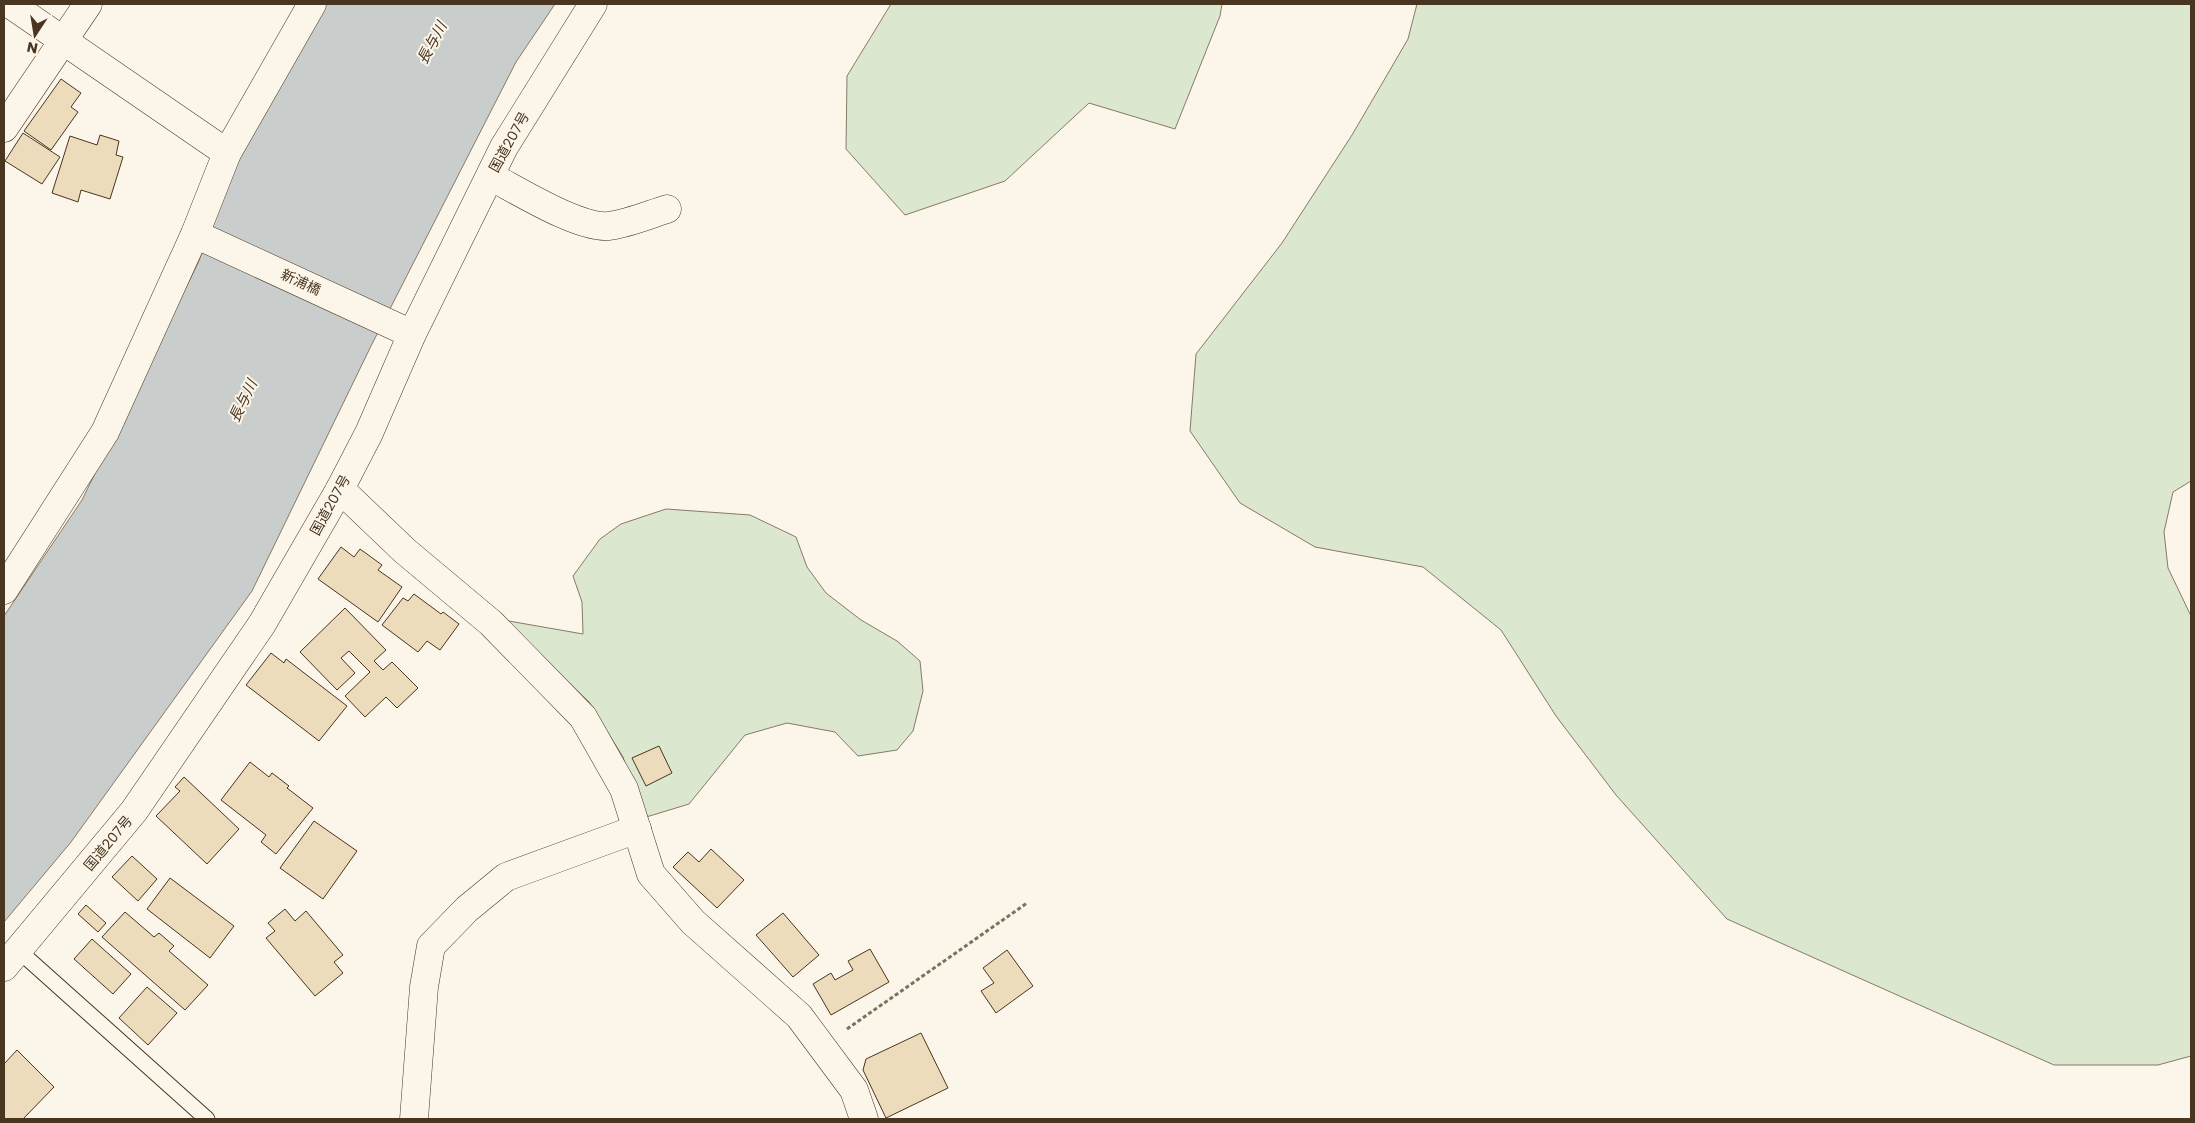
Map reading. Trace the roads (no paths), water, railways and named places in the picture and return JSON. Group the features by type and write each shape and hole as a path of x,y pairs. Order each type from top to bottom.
{"main road":[{"path":"10,4 227,153"},
{"path":"4,128 88,4"},
{"path":"4,590 104,432 200,236 227,153 312,4"},
{"name":"国道207号","path":"11,959 134,811 262,624 340,489 369,434 404,330 490,176 504,147 593,4"},
{"path":"490,176 549,207 582,221 606,226 631,221 667,209"},
{"name":"新浦橋","path":"200,236 404,330"},
{"path":"340,489 405,551 491,623 583,717 624,789 652,874 693,922 800,1016 854,1090 864,1119"},
{"path":"414,1119 424,987 431,946 467,909 506,877 637,829"}],"lane":[{"path":"11,959 207,1119"}],"water":[{"name":"長与川","path":"326,4 555,4 516,62 371,346 252,591 71,842 4,922 4,616 82,500 198,263 243,147"}]}
